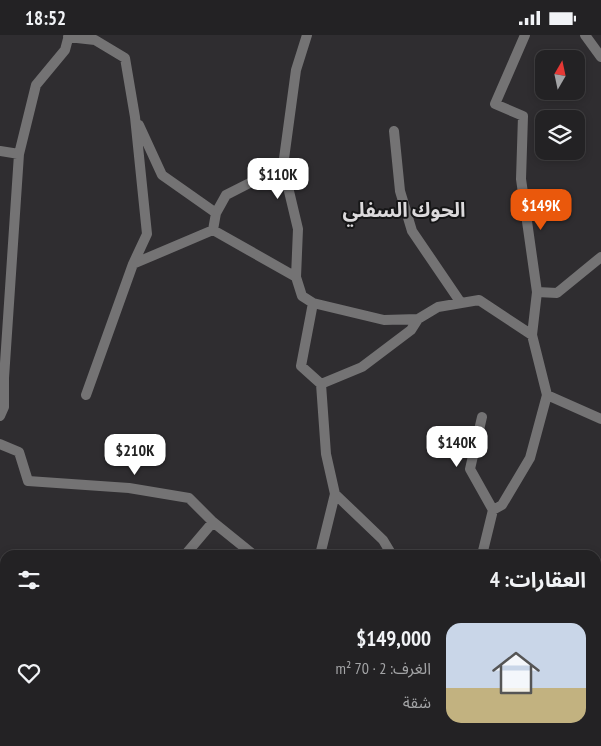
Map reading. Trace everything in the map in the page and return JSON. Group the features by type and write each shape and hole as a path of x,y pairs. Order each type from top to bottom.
{"street":[{"path":"307,35 296,70 283,166 298,229 296,277 302,296 313,303 384,320 418,319"},
{"path":"493,510 502,505 530,458 547,395 532,335 537,292 521,179 523,116 496,104 525,35"},
{"path":"585,35 601,57"},
{"path":"0,416 4,407 2,378 19,154 36,85 65,50 68,36 95,41 125,58 135,117 147,233 133,264 86,395"},
{"path":"135,117 162,175 216,213"},
{"path":"394,131 400,191 412,231 461,303"},
{"path":"0,151 19,154"},
{"path":"212,230 216,213 226,195 283,166"},
{"path":"212,230 296,277"},
{"path":"133,264 212,230"},
{"path":"537,292 557,293 601,257"},
{"path":"321,384 362,367 411,330 418,319 438,307 479,300 532,335"},
{"path":"313,303 301,365 321,384 326,454 335,494 321,550"},
{"path":"547,395 601,419"},
{"path":"482,417 470,469 493,510 483,550"},
{"path":"0,444 18,452 28,481 129,488 189,497 213,521 248,550"},
{"path":"335,494 383,540 389,550"},
{"path":"190,550 213,521"}],"district":[{"name":"الحوك السفلي","path":"404,210"}]}
